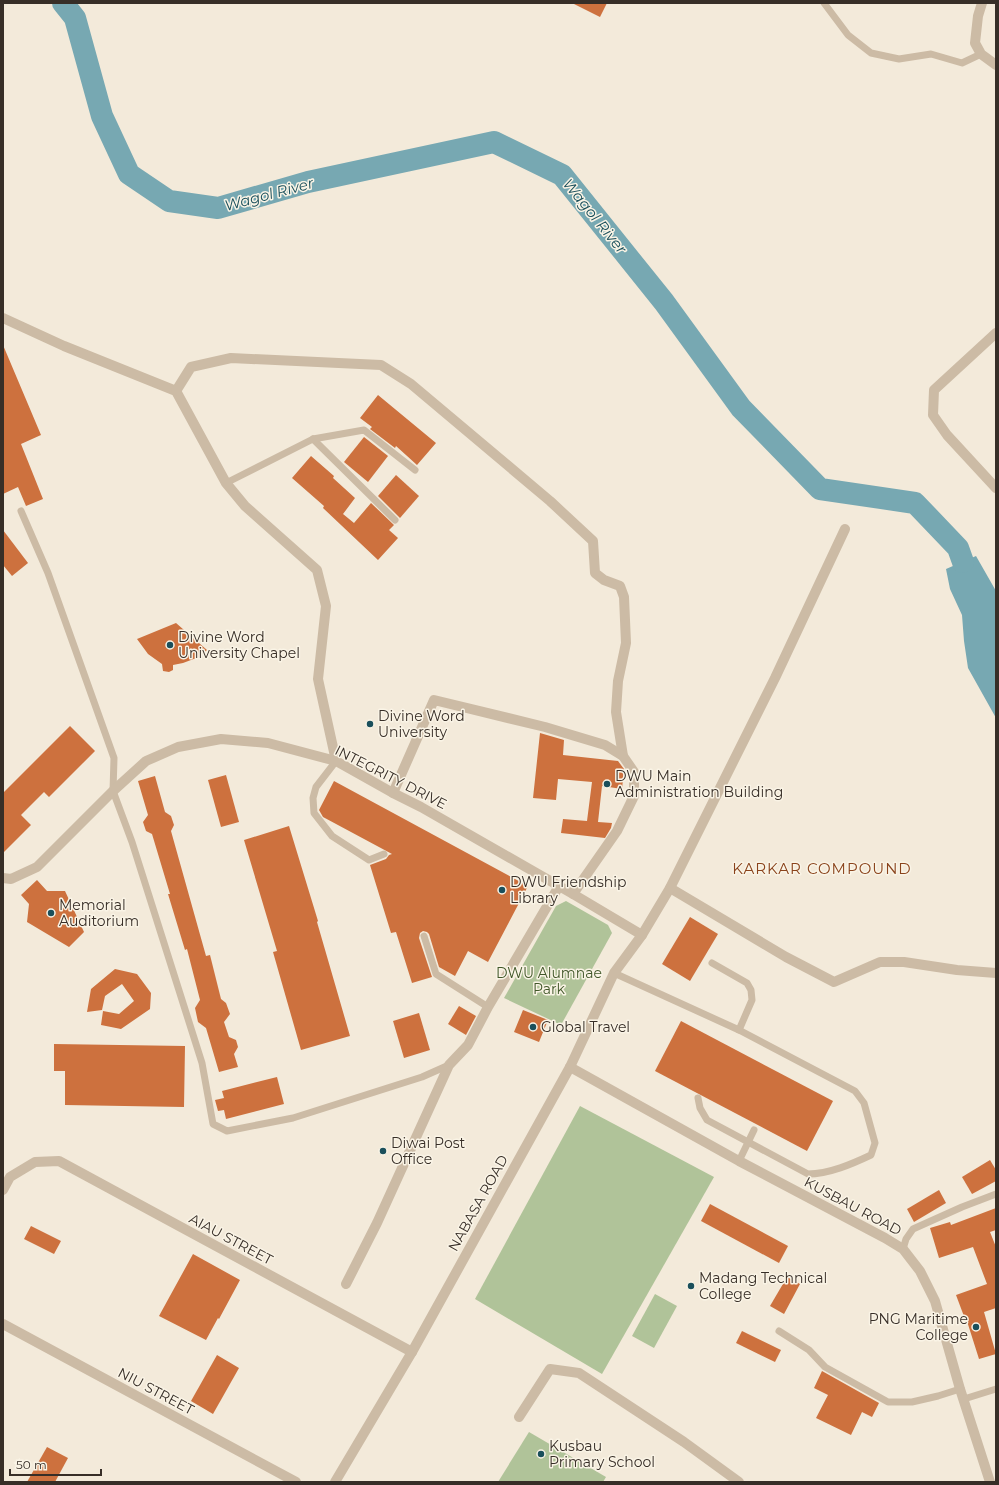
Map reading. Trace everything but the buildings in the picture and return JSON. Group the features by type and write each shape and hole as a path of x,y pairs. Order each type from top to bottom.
{"street":[{"path":"982,3 978,16 975,43 981,54 996,65"},
{"path":"3,318 64,346 176,391 226,483 245,506 317,570 326,606 318,679 336,761"},
{"path":"996,333 934,390 933,414 947,435 996,488"},
{"path":"176,391 191,368 231,358 381,365 411,384 550,501 593,541 595,573 604,580 620,586 624,597 626,643 618,681 616,712 623,756"},
{"name":"NABASA ROAD","path":"335,1482 412,1352 570,1066 614,973 642,936 670,888 775,678 846,529"},
{"path":"393,793 434,700 545,727 605,745 623,756 634,772 634,796 617,831 573,894"},
{"name":"INTEGRITY DRIVE","path":"3,878 11,878 37,867 113,791 146,761 178,747 221,739 268,743 336,761 421,807 573,894 642,936"},
{"path":"346,1284 377,1223 449,1065 468,1045 488,1007 559,886"},
{"path":"670,888 786,957 834,982 880,962 904,962 957,970 996,973"},
{"name":"KUSBAU ROAD","path":"570,1066 738,1161 885,1238 903,1249 920,1271 935,1301 960,1389 990,1482"},
{"name":"AIAU STREET","path":"3,1190 10,1177 35,1162 58,1161 412,1352"},
{"name":"NIU STREET","path":"3,1324 296,1482"},
{"path":"519,1417 550,1369 579,1372 684,1442 739,1482"}],"lane":[{"path":"824,3 848,36 871,53 899,59 931,54 962,63 981,54"},
{"path":"226,483 313,439 364,430 415,470"},
{"path":"313,439 395,520"},
{"path":"21,511 48,573 114,758 113,791 132,842 202,1063 213,1124 227,1131 293,1118 422,1077 449,1065"},
{"path":"336,761 316,787 313,798 314,813 332,836 369,860 384,854"},
{"path":"424,936 436,974 488,1007"},
{"path":"712,963 747,983 751,990 752,1000 739,1030"},
{"path":"614,973 739,1030 855,1091 864,1103 875,1143 871,1155 856,1162 818,1174 808,1174 707,1120 700,1108 698,1098"},
{"path":"738,1161 754,1130"},
{"path":"903,1249 906,1239 912,1229 996,1194"},
{"path":"779,1331 809,1350 825,1367 888,1402 912,1402 960,1389"},
{"path":"964,1399 996,1389"}],"green space":[{"name":"DWU Alumnae Park","path":"566,901 608,925 612,933 561,1025 504,998 556,906"},
{"path":"580,1106 714,1177 602,1374 475,1299"},
{"path":"655,1294 677,1306 654,1348 632,1336"},
{"name":"Kusbau Primary School","path":"529,1432 606,1477 603,1482 498,1482"}],"water":[{"path":"976,556 996,591 996,718 968,668 962,615 950,589 946,569"}],"waterway":[{"name":"Wagol River","path":"63,3 75,18 102,116 129,174 169,201 218,208 308,182 494,142 562,175 664,302 741,408 820,489 915,503 958,548 963,562"}],"place":[{"name":"Divine Word University Chapel","path":"170,645"},
{"name":"Divine Word University","path":"370,724"},
{"name":"DWU Main Administration Building","path":"607,784"},
{"name":"DWU Friendship Library","path":"502,890"},
{"name":"Memorial Auditorium","path":"51,913"},
{"name":"Global Travel","path":"533,1027"},
{"name":"Diwai Post Office","path":"383,1151"},
{"name":"Madang Technical College","path":"691,1286"},
{"name":"PNG Maritime College","path":"976,1327"},
{"name":"Kusbau Primary School","path":"541,1454"}],"district":[{"name":"KARKAR COMPOUND","path":"822,868"}]}
